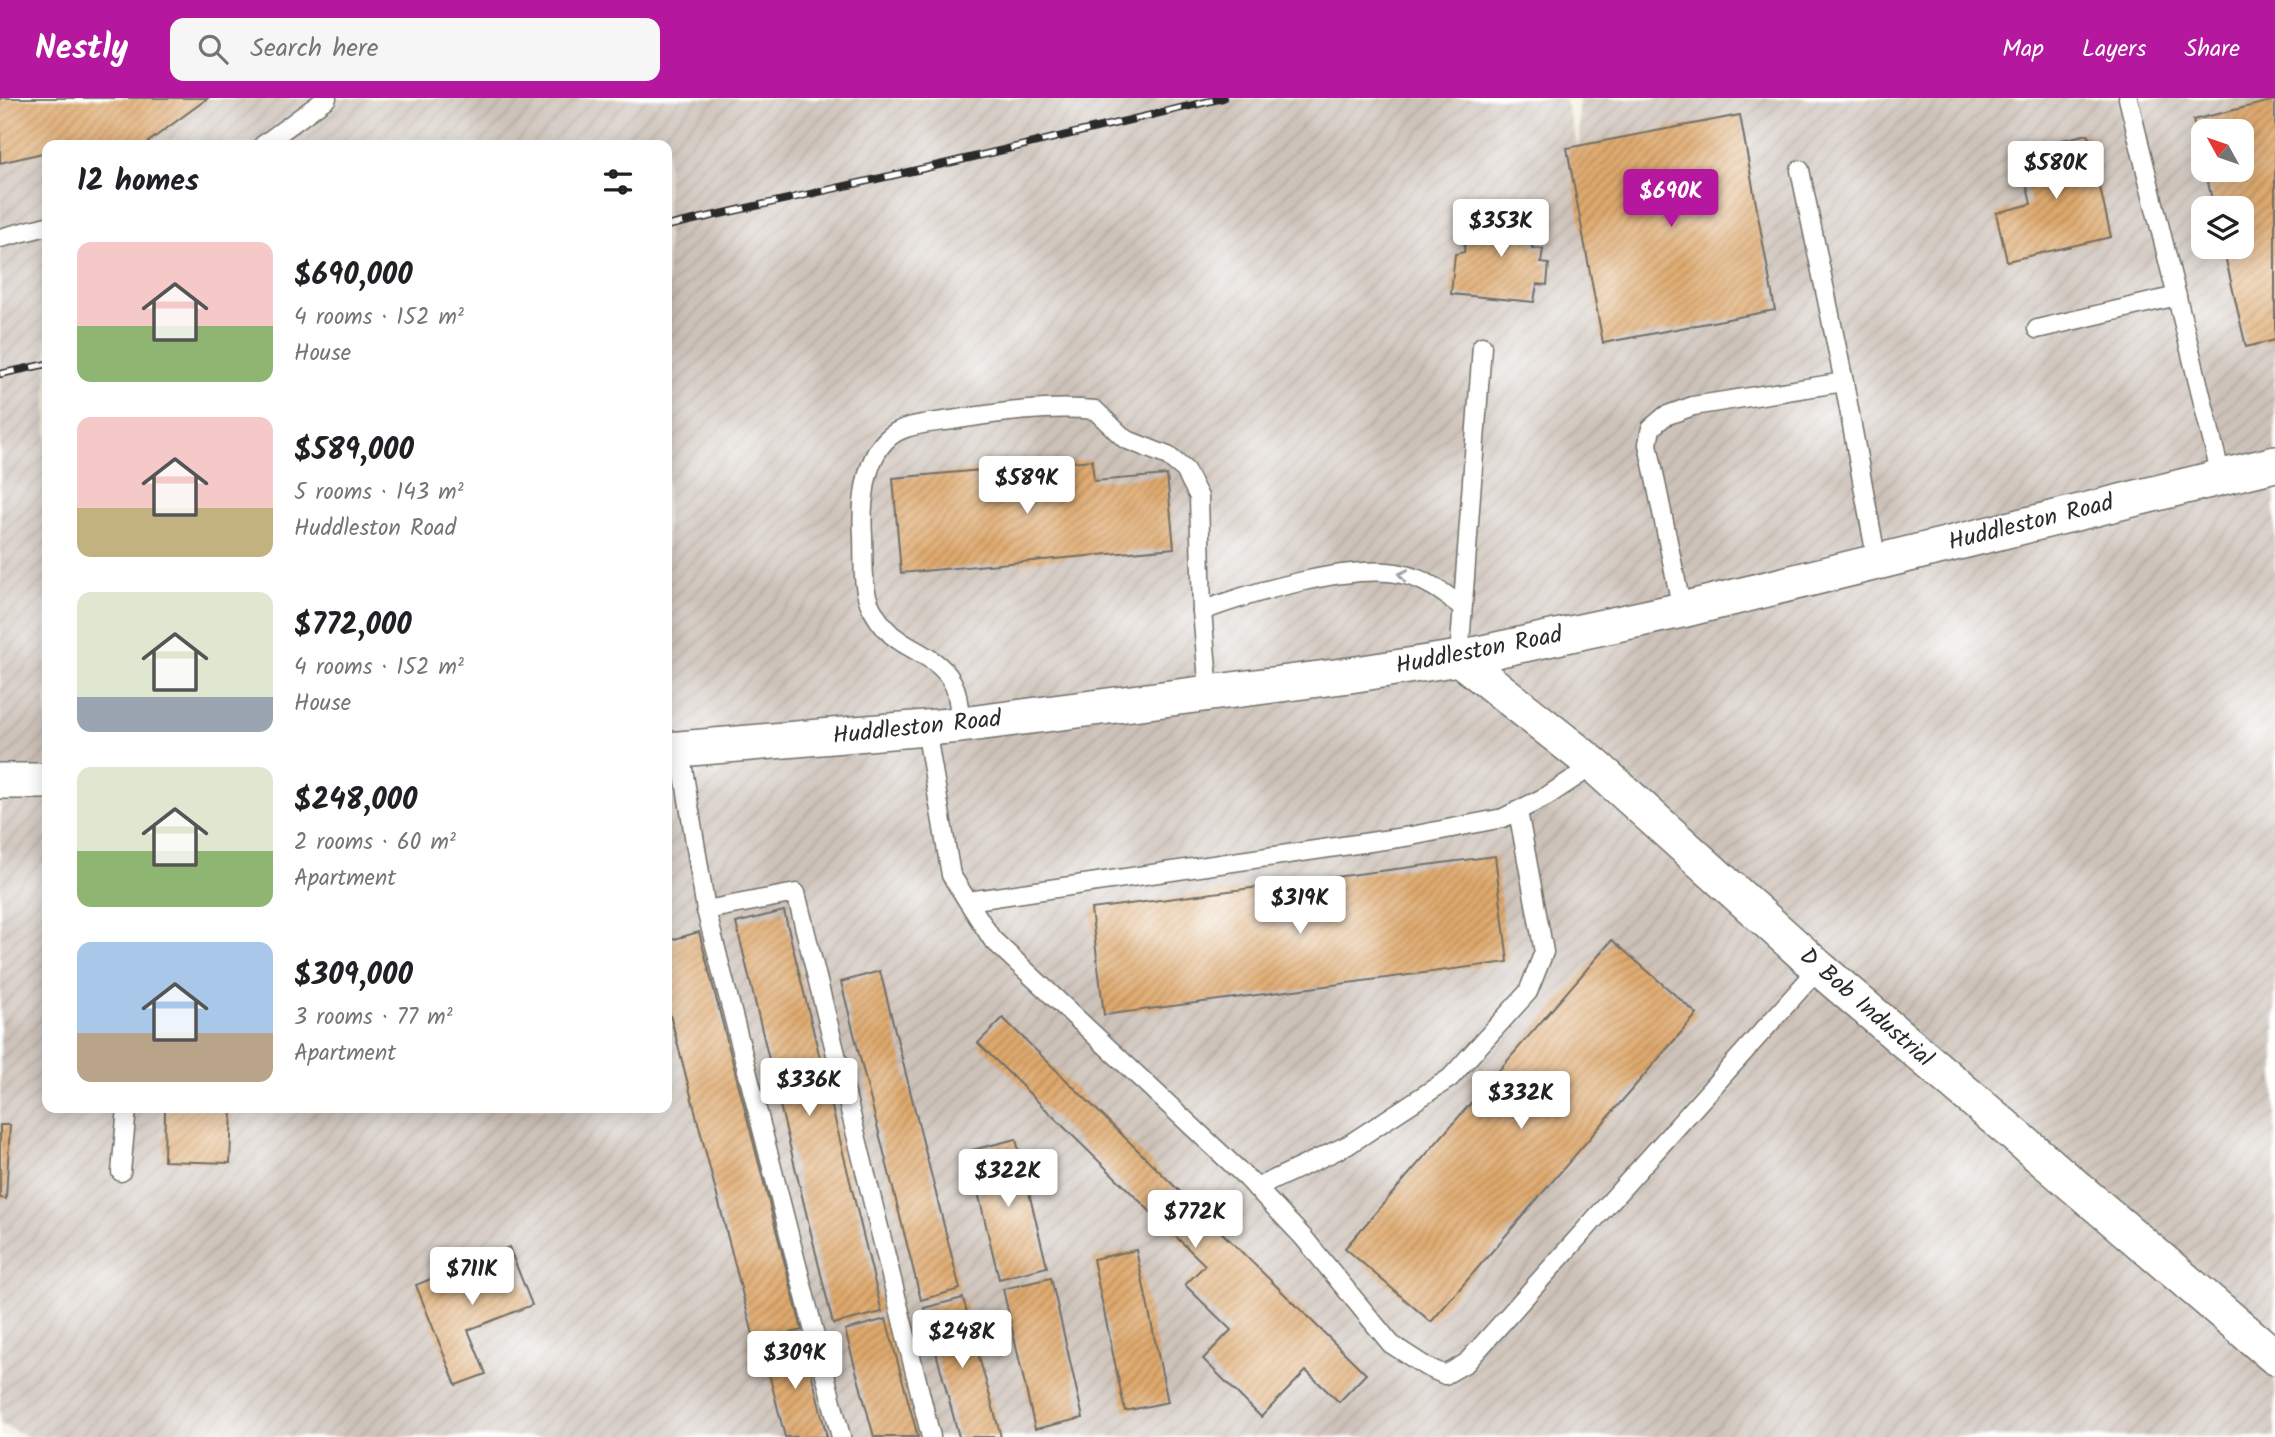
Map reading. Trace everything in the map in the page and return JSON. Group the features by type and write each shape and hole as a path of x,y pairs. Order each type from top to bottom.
{"street":[{"name":"Huddleston Road","path":"673,750 961,725 1350,675 1459,657 1682,610 2275,464"},
{"name":"D Bob Industrial","path":"1459,657 1594,765 1819,968 2275,1357"},
{"path":"0,781 42,781"}],"lane":[{"path":"270,140 327,98"},
{"path":"2127,98 2221,476"},
{"path":"1800,170 1844,382 1877,562"},
{"path":"0,238 42,227"},
{"path":"2036,329 2176,296"},
{"path":"1459,657 1482,346"},
{"path":"1682,610 1648,444 1651,428 1665,416 1693,406 1844,382"},
{"path":"961,725 956,690 949,677 938,664 899,640 881,625 869,606 863,540 865,494 877,451 897,432 909,427 979,416 1061,409 1095,410 1125,439 1168,456 1185,470 1199,497 1202,611 1209,692"},
{"path":"1202,611 1298,583 1376,572 1399,573 1432,584 1462,607"},
{"path":"926,729 951,875 992,939 1256,1188 1303,1237 1391,1344 1425,1366 1445,1375 1466,1363 1819,968"},
{"path":"673,750 705,910 841,1437"},
{"path":"968,901 1411,836 1503,818 1547,796 1594,765"},
{"path":"1256,1188 1348,1145 1450,1078 1528,992 1544,953 1518,811"},
{"path":"705,910 796,893 931,1437"},
{"path":"121,1172 127,1113"}],"shaded area":[{"path":"0,98 1564,98 1579,148 1579,98 2275,98 2275,1437 29,1437 0,1424"}],"building":[{"path":"0,98 208,98 151,140 42,140 42,153 0,163"},
{"path":"2275,100 2275,340 2246,347 2226,259 2254,259 2254,196 2211,196 2208,182 2254,182 2254,119 2197,119"},
{"path":"1740,115 1775,310 1603,343 1567,148"},
{"path":"2088,134 2111,237 2007,261 1996,213 2031,204 2019,150"},
{"path":"1490,207 1536,211 1532,248 1543,249 1541,263 1549,264 1547,285 1537,284 1534,302 1451,294 1455,254 1464,252 1466,230 1487,232"},
{"path":"1092,460 1094,481 1167,475 1174,548 901,573 893,478"},
{"path":"1495,856 1508,962 1104,1015 1091,909"},
{"path":"784,911 882,1312 833,1324 736,923"},
{"path":"699,932 802,1330 755,1342 672,1022 672,940"},
{"path":"1612,940 1697,1014 1431,1322 1345,1248"},
{"path":"880,971 960,1289 921,1300 841,982"},
{"path":"1003,1018 1366,1374 1339,1402 1306,1371 1261,1417 1203,1359 1231,1330 1185,1285 1205,1265 978,1043"},
{"path":"165,1113 232,1113 230,1163 164,1161"},
{"path":"0,1125 10,1125 6,1199 0,1198"},
{"path":"1016,1139 1047,1267 999,1279 968,1151"},
{"path":"509,1247 532,1305 468,1330 486,1374 456,1385 416,1285"},
{"path":"1136,1250 1168,1402 1125,1411 1093,1259"},
{"path":"1051,1278 1083,1418 1035,1429 1003,1289"},
{"path":"963,1298 1001,1437 959,1437 924,1308"},
{"path":"886,1319 918,1437 874,1437 845,1330"},
{"path":"803,1339 827,1437 785,1437 763,1350"}],"railway":[{"path":"672,225 1223,98"},
{"path":"0,374 42,365"}]}
